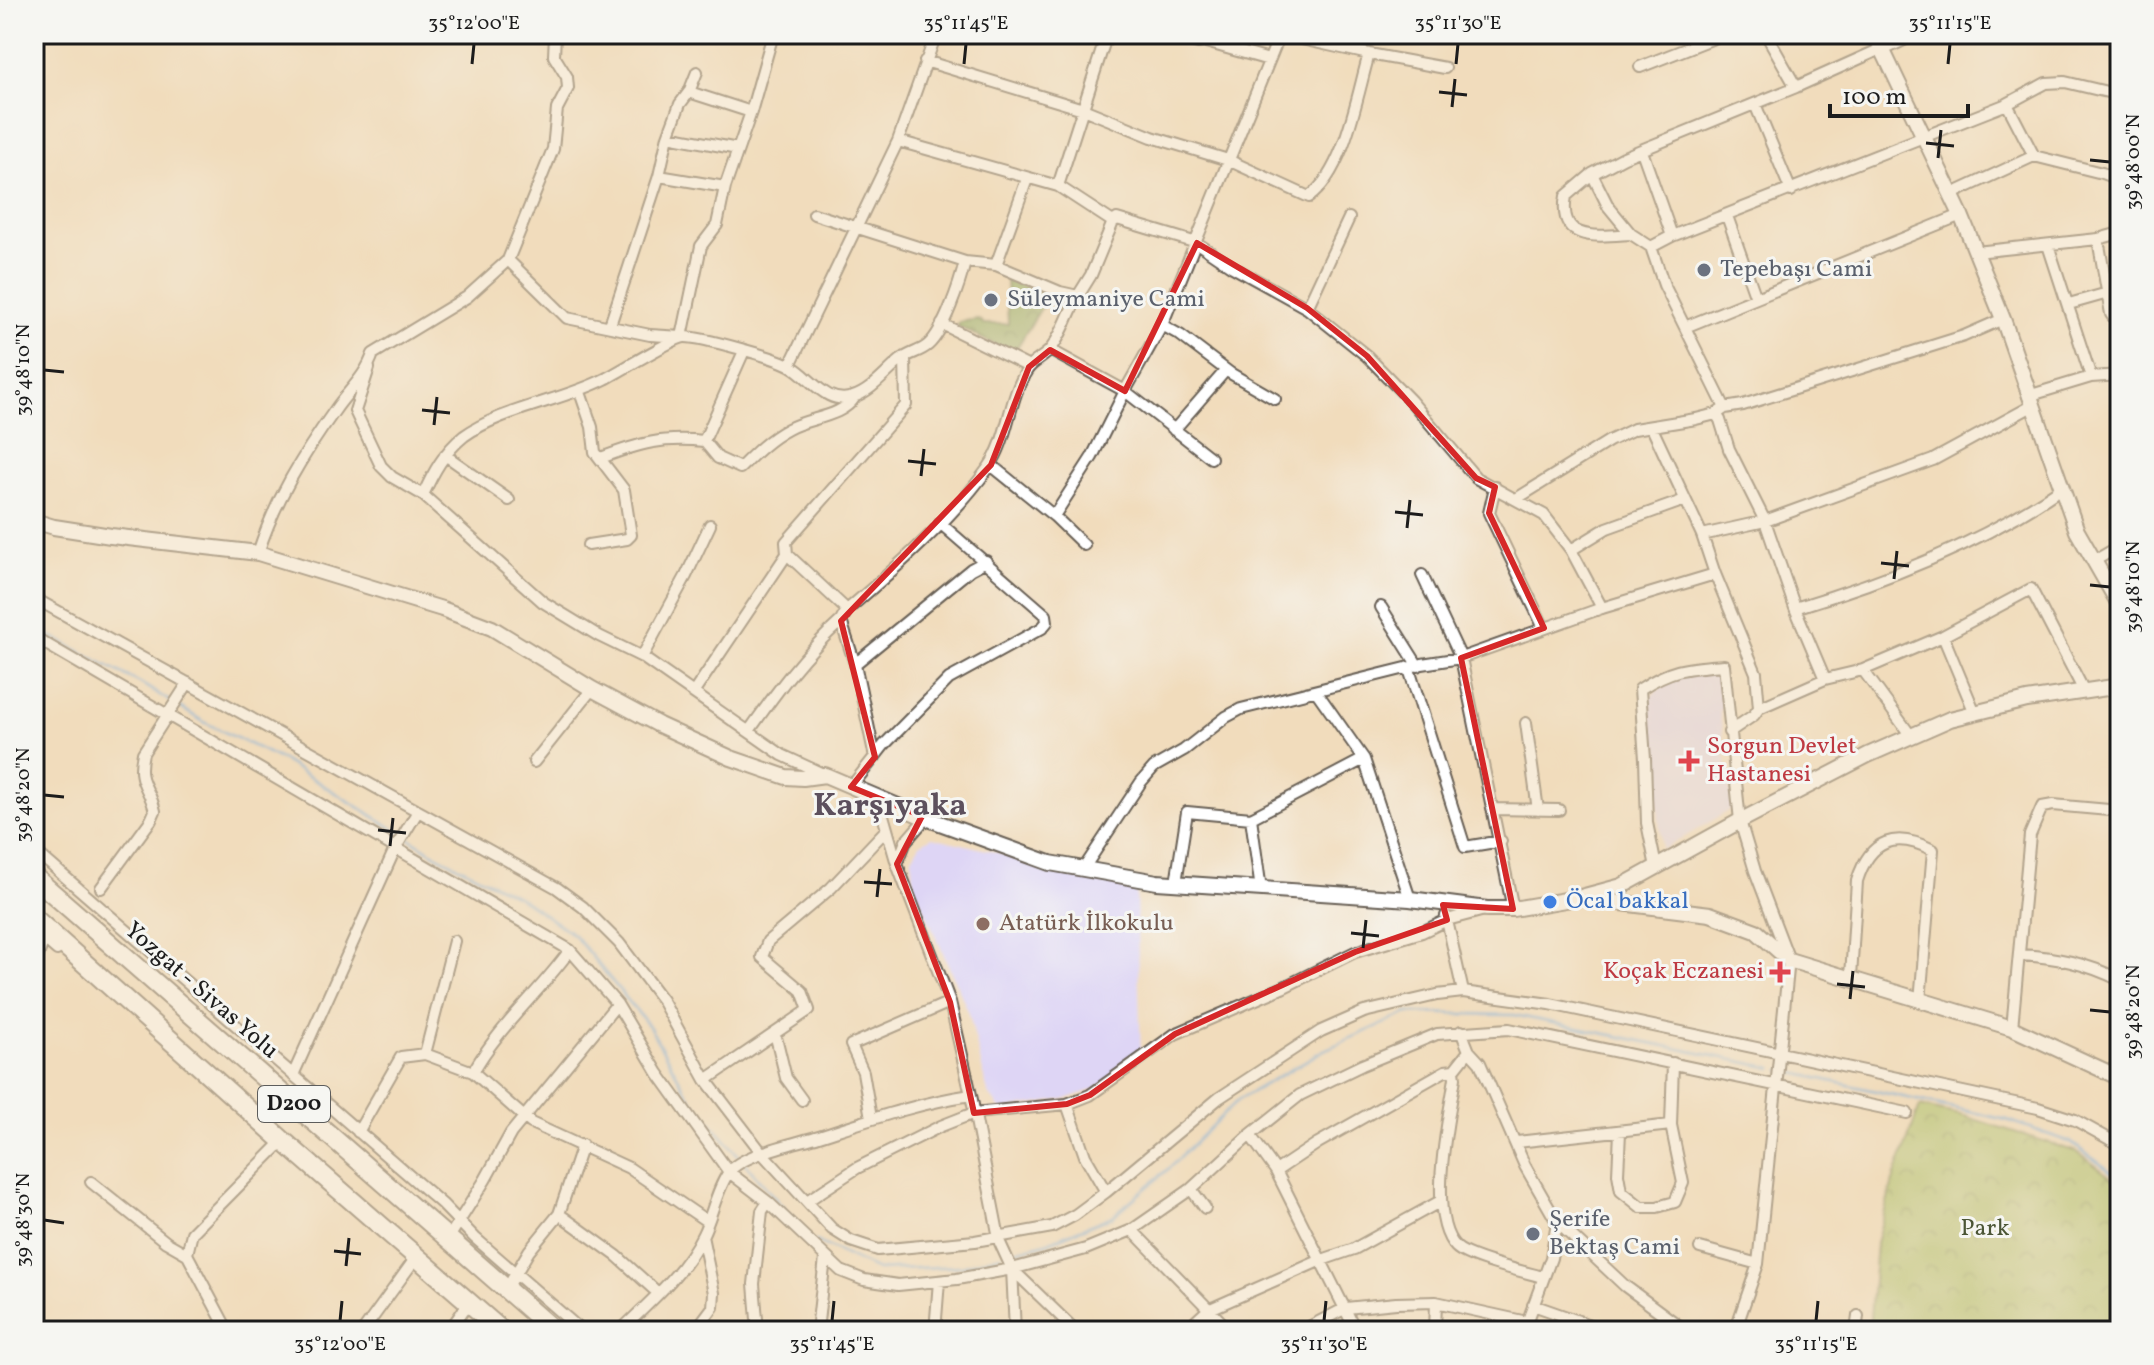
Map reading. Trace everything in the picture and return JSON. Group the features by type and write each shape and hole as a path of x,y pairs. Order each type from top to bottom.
{"highway":[{"name":"Yozgat - Sivas Yolu","path":"34,877 448,1239 511,1282 554,1331"},
{"name":"D200","path":"34,918 500,1331"}],"street":[{"path":"555,34 554,56 567,77 568,88 557,109 553,149 508,260 467,297 373,354 355,411 381,466 392,477 423,495 543,602 599,636 642,657 782,755 851,787 1050,863 1176,883 1513,909 1577,898 1622,886 1740,821 1950,719 2027,700 2120,686"},
{"path":"423,495 436,468 452,446 478,427 580,392 682,337 701,246 717,225 725,187 773,34"},
{"path":"790,365 898,141 936,34"},
{"path":"1058,186 1105,38 1077,34"},
{"path":"1161,34 1198,43 1207,38 1269,60"},
{"path":"1054,516 1092,457 1162,325 1279,34 1445,68"},
{"path":"1640,67 1724,34"},
{"path":"1766,34 1796,87"},
{"path":"1875,34 1961,215 2003,319 2077,531 2120,606"},
{"path":"1631,234 1588,237 1580,234 1571,225 1565,211 1566,196 1592,174 1912,34"},
{"path":"925,61 1083,109 1152,137 1228,160 1309,197 1317,191 1335,165 1369,54"},
{"path":"610,325 659,176 668,136 697,72"},
{"path":"1651,247 2007,104 2046,83 2065,82 2120,95"},
{"path":"689,92 751,112"},
{"path":"1755,104 1791,191"},
{"path":"2007,104 2034,156"},
{"path":"668,136 738,149"},
{"path":"898,141 1058,186 1113,222"},
{"path":"1642,151 1672,236"},
{"path":"1952,194 2034,156 2120,180"},
{"path":"1592,174 1608,206 1631,234 1651,247 1664,285 1720,411 1729,449 1765,521 1795,608 1825,679"},
{"path":"659,176 725,187"},
{"path":"996,265 1027,179"},
{"path":"814,214 965,262 996,265 1060,292 1078,296"},
{"path":"1685,327 1961,215"},
{"path":"1727,216 1756,298"},
{"path":"1307,308 1349,218"},
{"path":"749,731 815,645 841,621 847,610 940,523 991,465 1002,440 1013,398 1029,367 1050,350 1117,219 1197,243 1231,266 1307,308 1367,356 1411,401 1476,478 1544,515 1571,550 1602,608"},
{"path":"1976,252 2098,239 2120,233"},
{"path":"2098,239 2111,314 2114,318 2120,318"},
{"path":"2048,245 2091,377"},
{"path":"508,260 567,318 744,351 790,365 818,390 830,396 855,397"},
{"path":"704,441 718,458 740,468 763,444 786,430 849,406 855,397 905,357 928,345 942,324 965,262"},
{"path":"2069,304 2108,293"},
{"path":"1516,499 1609,441 1634,429 1652,428 1743,405 1964,336 2003,319"},
{"path":"942,324 1029,367"},
{"path":"1162,325 1226,370 1275,399"},
{"path":"1050,350 1125,391 1211,458"},
{"path":"704,441 744,351"},
{"path":"694,692 787,554 789,536 906,405 905,357"},
{"path":"258,553 286,482 336,409 369,368"},
{"path":"1174,430 1226,370"},
{"path":"1702,535 1765,521 1933,460 2030,401 2091,377 2120,375"},
{"path":"580,392 592,427 595,452 624,490 631,535 627,539 588,545"},
{"path":"1652,428 1702,535 1756,673 1759,708"},
{"path":"601,458 650,441 704,441"},
{"path":"445,455 509,500"},
{"path":"991,465 1054,516 1084,545"},
{"path":"1495,487 1489,513 1544,628"},
{"path":"1795,608 1909,569 2032,508 2063,487"},
{"path":"1571,550 1607,528 1685,500"},
{"path":"34,521 111,536 258,553 480,623 659,725 759,769 786,777 825,775"},
{"path":"851,787 949,679 1042,628 1047,622 1046,615 940,523"},
{"path":"642,657 710,525"},
{"path":"2094,561 2120,546"},
{"path":"787,554 847,610"},
{"path":"855,664 971,569 986,561"},
{"path":"1084,868 1154,767 1184,750 1241,709 1461,658 1602,608 1715,574"},
{"path":"1422,575 1461,658 1513,909"},
{"path":"1729,732 1759,708 1825,679 1863,670 1943,636 2031,589 2084,691"},
{"path":"34,598 416,815 557,888 583,907 619,943 662,1000 706,1080 760,1154 832,1229 851,1241 878,1250 1000,1240 1052,1227 1075,1215 1106,1192 1219,1098 1321,1031 1364,1012 1463,992 1550,1004 2038,1108 2075,1120 2120,1145"},
{"path":"1381,607 1413,667 1465,847 1501,841"},
{"path":"841,621 855,664 875,757"},
{"path":"1943,636 1975,713"},
{"path":"34,637 398,844 570,950 617,1004 658,1073 729,1172 768,1202 841,1271 864,1280 898,1285 1012,1269 1086,1249 1132,1230 1191,1189 1300,1095 1413,1042 1437,1034 1509,1029 1907,1113"},
{"path":"1656,867 1647,823 1640,689 1663,674 1683,668 1724,665 1740,821 1755,871 1789,960 1758,1264 1735,1331"},
{"path":"1863,670 1911,736"},
{"path":"101,888 155,811 142,784 140,766 143,753 186,687"},
{"path":"534,762 592,689"},
{"path":"1316,691 1364,759 1410,899"},
{"path":"1526,723 1538,810"},
{"path":"1176,883 1187,812 1251,818 1364,759"},
{"path":"878,798 897,864 950,1002 1000,1240 1012,1269 1015,1331"},
{"path":"2012,1028 2030,835 2042,807 2053,805 2120,811"},
{"path":"1494,809 1559,810"},
{"path":"293,1075 398,844 416,815"},
{"path":"897,864 906,841 926,818"},
{"path":"1251,818 1261,890"},
{"path":"706,1080 809,1010 802,991 762,957 768,941 831,888 887,829"},
{"path":"1851,977 1857,881 1861,867 1874,850 1887,841 1915,841 1933,850 1920,1001"},
{"path":"34,850 459,1222 511,1282 582,1331"},
{"path":"1577,898 1710,914 1756,931 1789,960 2012,1028 2120,1078"},
{"path":"1443,905 1463,992"},
{"path":"807,1201 857,1168 941,1126 974,1113 1067,1104 1090,1095 1175,1034 1282,988 1355,952 1487,909"},
{"path":"34,930 500,1331"},
{"path":"34,966 44,939"},
{"path":"425,1054 454,941"},
{"path":"473,1072 485,1051 570,950"},
{"path":"2019,955 2079,962 2120,980"},
{"path":"871,1118 863,1072 851,1045 950,1002"},
{"path":"448,1239 511,1133 617,1004"},
{"path":"1461,1031 1469,1051 1480,1063 1525,1166 1557,1222 1625,1286 1686,1331"},
{"path":"775,1033 786,1078 802,1100"},
{"path":"1276,1171 1318,1143 1445,1071 1454,1070 1469,1051"},
{"path":"358,1132 401,1057 425,1054 473,1072 524,1118 629,1168 708,1222"},
{"path":"1620,1132 1618,1174 1621,1191 1641,1207 1675,1202 1683,1183 1671,1125 1673,1063"},
{"path":"1454,1070 1439,1202 1450,1238 1456,1248 1469,1255 1543,1277"},
{"path":"620,1331 676,1274 702,1236 729,1172 739,1164 760,1154 871,1118 941,1099 971,1095"},
{"path":"1067,1104 1085,1156 1106,1192"},
{"path":"1517,1142 1671,1125"},
{"path":"1250,1135 1276,1171 1356,1331"},
{"path":"187,1254 192,1233 282,1142"},
{"path":"511,1282 529,1251 559,1214 582,1145"},
{"path":"91,1182 166,1242 187,1254 227,1329 214,1331"},
{"path":"1191,1189 1205,1208"},
{"path":"758,1331 754,1284 762,1211 768,1202"},
{"path":"1185,1331 1208,1310 1319,1261 1354,1249 1439,1202"},
{"path":"559,1214 617,1256 658,1293"},
{"path":"1301,1331 1346,1308 1436,1302 1526,1326 1551,1258 1557,1222"},
{"path":"1132,1230 1230,1331"},
{"path":"695,1331 713,1307 714,1293 702,1236"},
{"path":"1700,1248 1758,1264"},
{"path":"817,1331 825,1258"},
{"path":"363,1331 415,1259"},
{"path":"1012,1269 1076,1331"},
{"path":"935,1331 939,1281"},
{"path":"1435,1331 1436,1302"},
{"path":"449,1331 467,1305"},
{"path":"1533,1305 1607,1331"},
{"path":"1856,1331 1858,1316"}],"highlighted area":[{"path":"1197,243 1307,308 1367,356 1476,478 1495,487 1489,513 1544,628 1461,658 1513,909 1443,905 1447,920 1355,952 1175,1034 1090,1095 1067,1104 974,1113 950,1002 897,864 922,816 851,787 875,757 841,621 991,465 1029,367 1050,350 1125,391"}],"shaded area":[{"name":"Sorgun Devlet Hastanesi","path":"1719,669 1725,701 1720,712 1732,809 1662,850 1647,700 1675,673"},
{"path":"932,837 1129,884 1136,893 1141,1059 1095,1089 1066,1099 1001,1110 988,1093 969,1013 913,883 912,858 920,844"}],"green space":[{"path":"1006,280 1049,295 1013,354 957,326 959,322 978,319 984,324 1008,324"},
{"name":"Park","path":"1920,1106 1964,1116 2077,1152 2120,1184 2120,1331 1869,1331 1876,1243 1894,1178"}],"waterway":[{"path":"34,627 140,683 204,722 282,760 438,856 519,897 574,935 649,1026 692,1101 791,1217"},
{"path":"1008,1253 1046,1243 1113,1216 1167,1170 1238,1100 1324,1050 1408,1013 1514,1015 1773,1068"},
{"path":"1781,1070 2007,1120 2070,1142 2120,1178"},
{"path":"816,1241 877,1270 962,1266 1001,1255"}],"place":[{"name":"Tepebaşı Cami","path":"1704,270"},
{"name":"Süleymaniye Cami","path":"991,300"},
{"name":"Sorgun Devlet Hastanesi","path":"1689,761"},
{"name":"Öcal bakkal","path":"1550,902"},
{"name":"Atatürk İlkokulu","path":"983,924"},
{"name":"Koçak Eczanesi","path":"1780,972"},
{"name":"Şerife Bektaş Cami","path":"1533,1234"}],"district":[{"name":"Karşıyaka","path":"890,807"}]}
